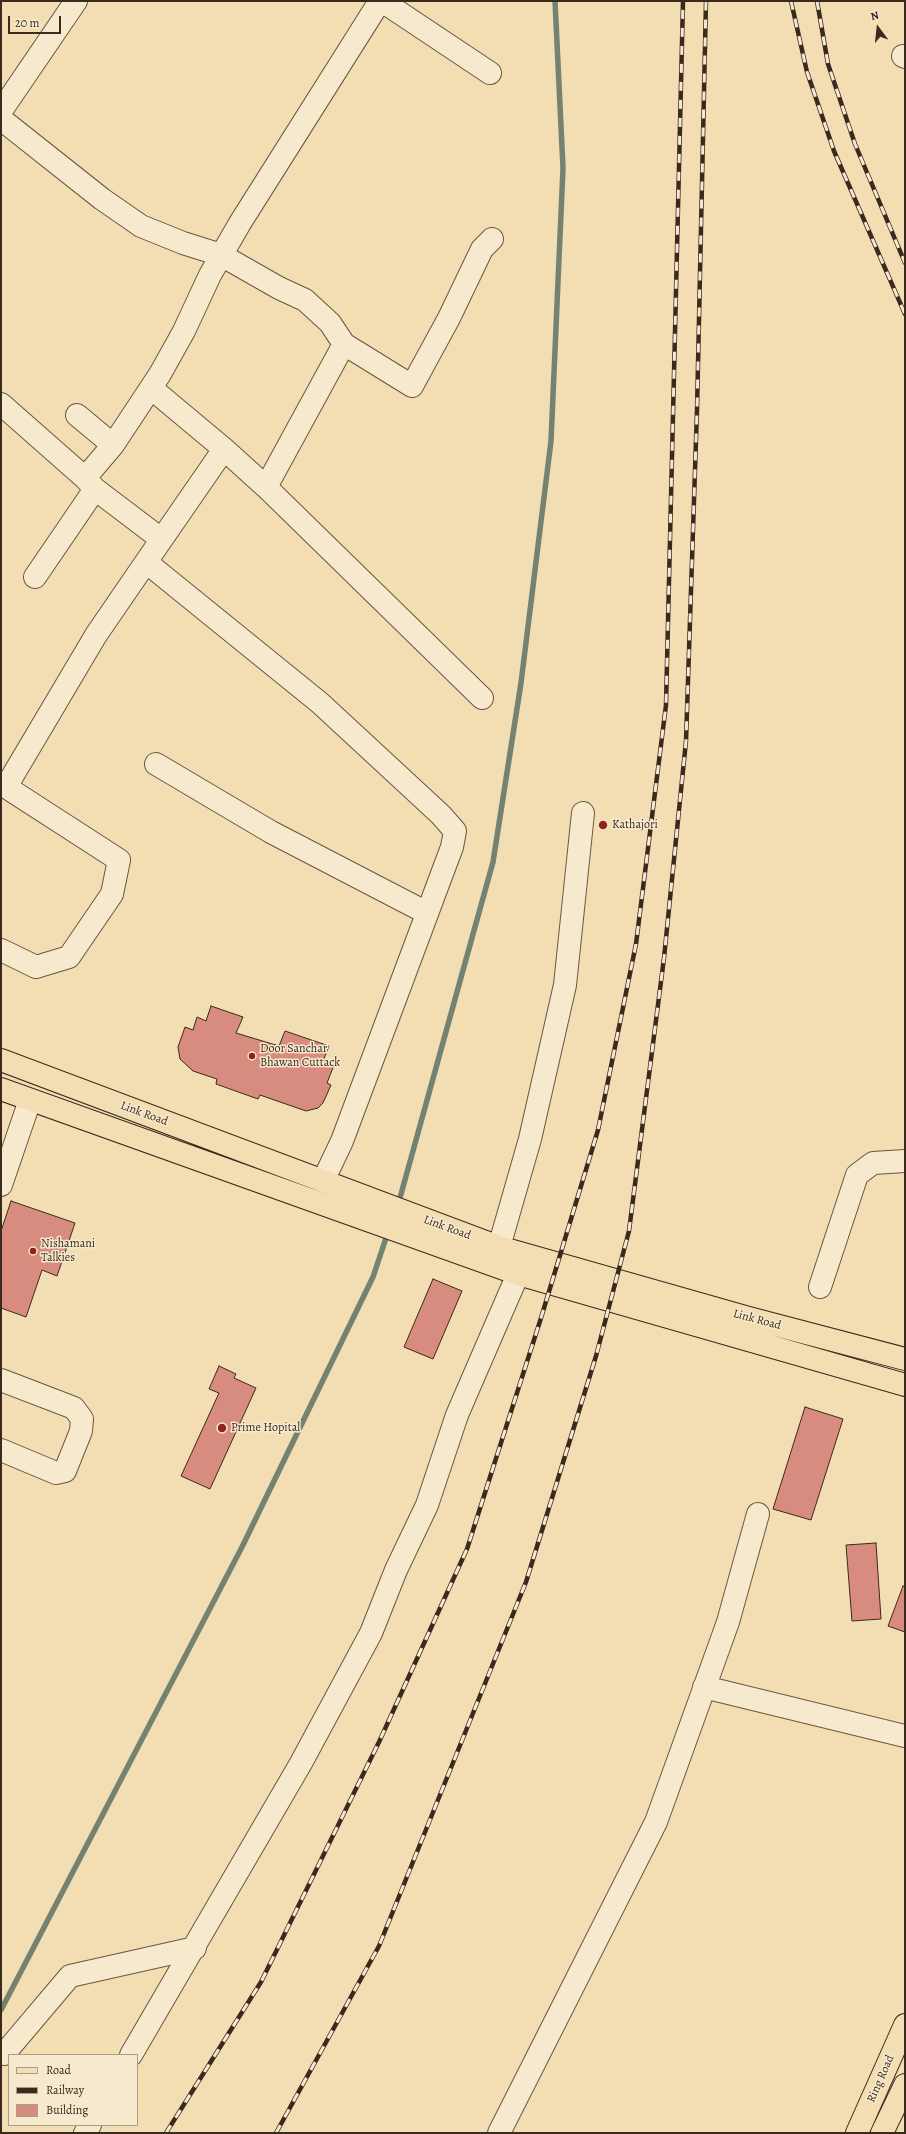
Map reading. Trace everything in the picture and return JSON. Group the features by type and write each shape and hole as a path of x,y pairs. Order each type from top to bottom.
{"main road":[{"name":"Link Road","path":"1,1060 323,1181 360,1206"},
{"name":"Link Road","path":"1,1089 30,1100 360,1206 410,1224 518,1274 905,1385"},
{"name":"Link Road","path":"410,1224 499,1247 749,1318 905,1359"},
{"name":"Ring Road","path":"857,2133 905,2025"},
{"path":"882,2133 905,2085"}],"street":[{"path":"1,111 76,1"},
{"path":"35,577 113,445 151,388 184,331 221,255 299,128 381,1 490,73"},
{"path":"1,118 73,177 141,226 183,243 221,255 279,288 305,300 330,323 344,344 412,386 449,318 482,249 492,239"},
{"path":"266,487 344,344"},
{"path":"151,388 224,449 266,487 482,698"},
{"path":"1,404 90,484 161,539"},
{"path":"77,415 113,445"},
{"path":"1,950 36,967 69,957 112,894 119,860 3,785 96,635 224,449"},
{"path":"146,562 320,703 441,815 455,831 452,847 342,1141 323,1181"},
{"path":"156,764 271,832 427,914"},
{"path":"499,1247 530,1139 565,985 583,813"},
{"path":"1,1185 30,1100"},
{"path":"820,1286 857,1174 873,1163 905,1161"},
{"path":"132,2054 195,1948 301,1764 371,1633 396,1570 427,1505 457,1414 518,1274"},
{"path":"1,1380 74,1408 82,1419 81,1431 66,1470 56,1472 1,1450"},
{"path":"499,2133 656,1822 728,1622 758,1514"},
{"path":"704,1687 905,1736"},
{"path":"1,2052 4,2054 70,1976 195,1948"}],"building":[{"name":"Door Sanchar Bhawan Cuttack","path":"211,1006 243,1017 236,1033 279,1046 285,1031 329,1046 323,1061 334,1065 327,1083 331,1085 323,1103 318,1108 306,1111 260,1095 258,1099 216,1084 217,1079 193,1071 180,1059 178,1047 185,1027 193,1030 197,1017 206,1021"},
{"name":"Nishamani Talkies","path":"11,1201 75,1223 57,1276 42,1270 26,1317 1,1308 1,1231"},
{"path":"433,1279 462,1291 433,1359 404,1347"},
{"path":"219,1366 236,1374 234,1378 256,1388 210,1489 181,1476 219,1393 209,1389"},
{"path":"805,1407 843,1419 811,1520 773,1509"},
{"path":"876,1543 881,1619 852,1621 846,1545"},
{"path":"903,1586 905,1586 905,1632 888,1626"}],"waterway":[{"path":"398,1205 493,862 521,683 551,441 563,168 555,1"},
{"path":"1,2010 242,1547 373,1277 388,1232"}],"railway":[{"path":"166,2133 261,1982 379,1742 467,1549 541,1318 598,1130 636,944 666,705 683,1"},
{"path":"276,2133 379,1946 526,1582 596,1356 629,1231 664,958 686,741 697,410 706,1"},
{"path":"791,1 807,72 834,151 905,314"},
{"path":"817,1 828,64 855,144 905,263"}],"place":[{"name":"Kathajori","path":"603,825"},
{"name":"Door Sanchar Bhawan Cuttack","path":"252,1056"},
{"name":"Nishamani Talkies","path":"33,1251"},
{"name":"Prime Hopital","path":"222,1428"}]}
